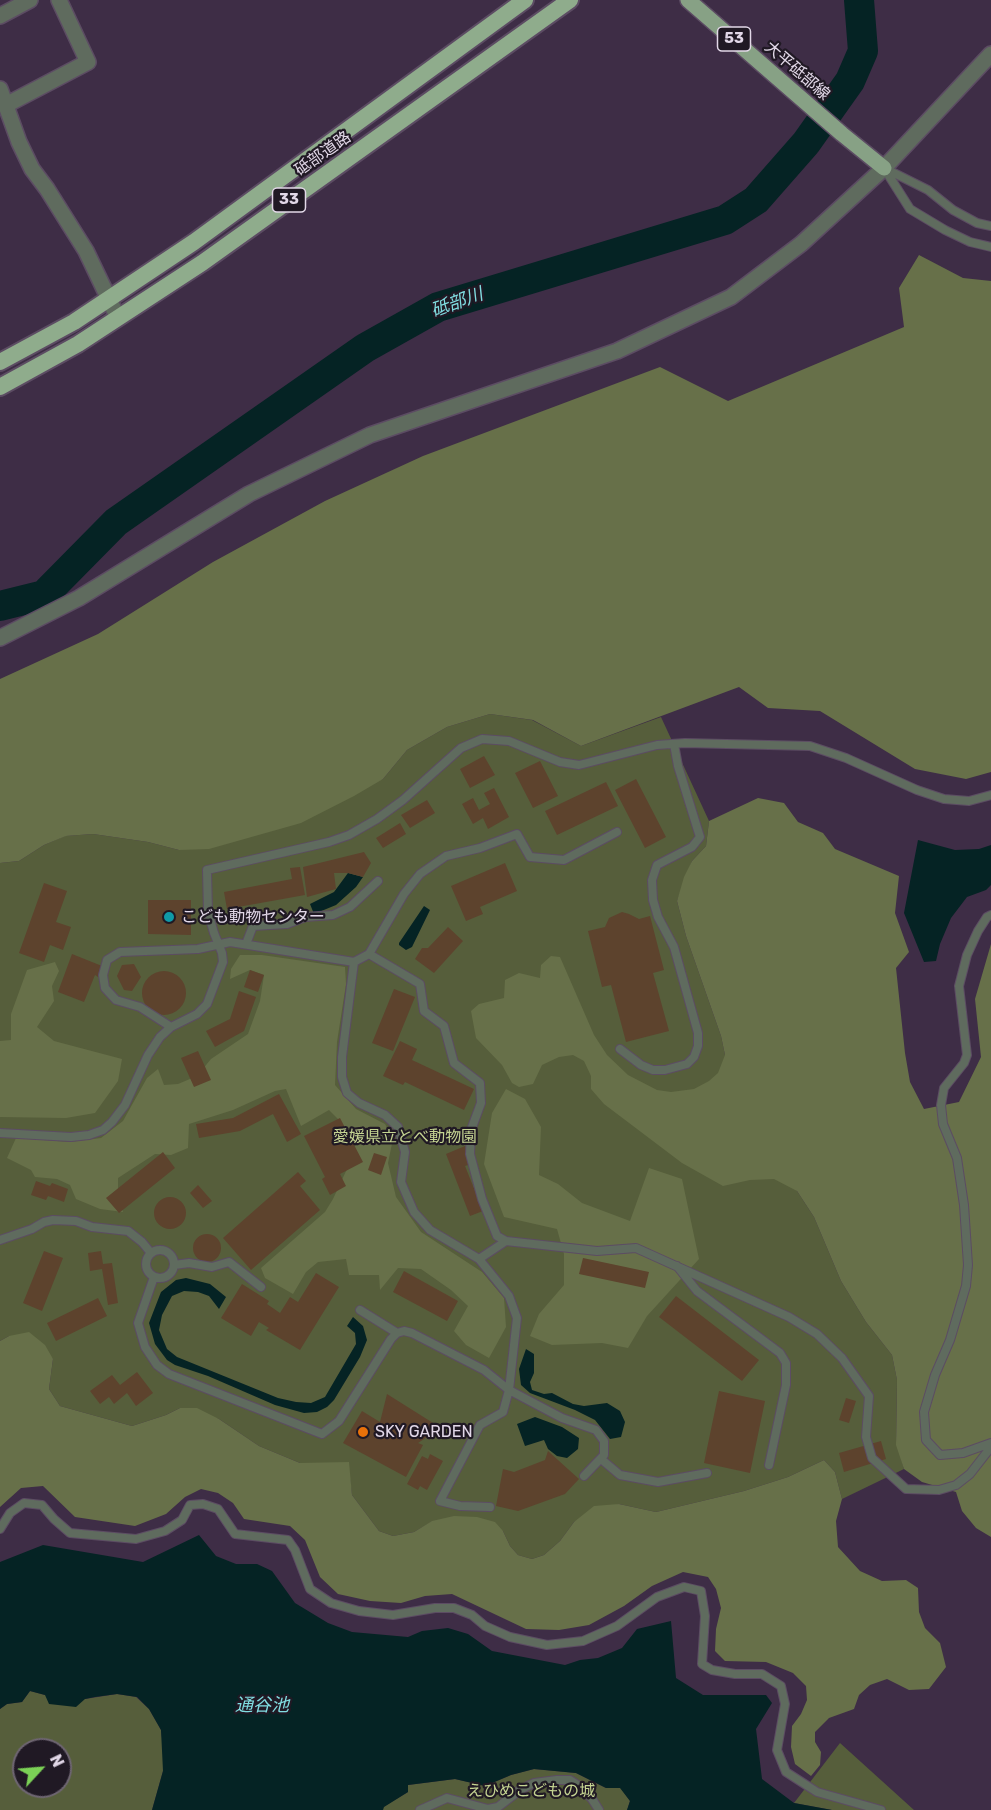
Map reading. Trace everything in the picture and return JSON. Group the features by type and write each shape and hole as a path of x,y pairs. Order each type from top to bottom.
{"highway":[{"name":"砥部道路","path":"0,362 74,322 194,242 525,0"},
{"name":"砥部道路","path":"0,387 78,344 202,263 570,0"}],"main road":[{"name":"大平砥部線","path":"688,0 884,168"}],"street":[{"path":"0,16 30,0"},
{"path":"6,105 88,62 59,0"},
{"path":"0,638 79,598 249,494 370,435 617,351 731,297 801,244 884,168 991,54"},
{"path":"0,89 19,142 32,169 74,231 118,318"}],"lane":[{"path":"884,168 928,190 953,210 977,223 991,226"},
{"path":"884,168 910,209 961,238 991,247"},
{"path":"0,1133 71,1137 89,1135 103,1130 125,1105 148,1055 160,1037 171,1027 197,1014 207,1004 223,962 208,912 207,870 329,842 349,835 377,819 403,800 461,748 482,739 509,741 560,762 579,765 657,745 810,746 846,758 917,790 944,799 969,801 991,795"},
{"path":"621,1049 641,1065 653,1070 665,1070 687,1064 694,1057 698,1046 698,1034 674,947 658,917 653,900 652,880 657,866 692,846 700,837 678,766 674,744"},
{"path":"171,1027 140,1007 116,1000 105,988 103,975 107,960 120,952 198,949 230,942 354,962 369,954 404,894 420,874 446,856 480,848 517,834 530,857 564,860 617,832"},
{"path":"246,944 253,926 287,924 305,916 333,915 350,907 378,881"},
{"path":"991,915 987,917 978,931 967,954 959,986 967,1055 964,1063 944,1088 941,1106 944,1124 957,1158 964,1205 968,1265 966,1286 950,1340 935,1375 924,1412 926,1440 940,1455 963,1453 991,1445"},
{"path":"369,954 420,984 424,1011 444,1026 454,1064 480,1083 481,1103 471,1130 470,1154 490,1222 497,1236 506,1241 597,1251 636,1248 789,1317 817,1334 842,1358 869,1396 866,1437 872,1458 906,1489 939,1490 956,1485 970,1474 991,1445"},
{"path":"354,962 342,1057 342,1077 347,1093 359,1103 385,1115 398,1128 405,1152 401,1182 414,1212 430,1230 478,1259 509,1296 517,1318 509,1390 502,1412 480,1425 440,1501 460,1506 490,1507"},
{"path":"0,1240 32,1229 44,1222 76,1221 92,1227 128,1231 151,1253"},
{"path":"478,1259 506,1241"},
{"path":"158,1250 167,1252 173,1259 174,1265 168,1275 160,1278 154,1277 149,1272 146,1263 151,1253 158,1250"},
{"path":"174,1265 189,1263 212,1267 229,1262 261,1287"},
{"path":"676,1265 697,1292 780,1353 786,1363 786,1385 769,1465"},
{"path":"154,1277 138,1323 145,1347 157,1365 169,1374 322,1434 339,1421 397,1333 404,1331 484,1370 509,1390 562,1418 596,1430 604,1441 604,1455 584,1476"},
{"path":"360,1310 397,1333"},
{"path":"601,1459 620,1475 658,1482 707,1473"},
{"path":"0,1529 10,1513 24,1503 42,1505 70,1533 136,1539 165,1531 182,1520 190,1505 203,1504 218,1509 235,1534 288,1540 295,1550 310,1589 331,1604 393,1616 435,1608 454,1608 472,1615 485,1626 510,1637 547,1645 583,1641 617,1626 657,1597 684,1587 701,1591 705,1616 702,1664 712,1670 735,1674 762,1674 781,1686 785,1704 777,1750 786,1772 817,1792 881,1810"},
{"path":"420,1810 447,1798 488,1809 498,1807 520,1790 534,1783 570,1780 591,1798 599,1810"}],"green space":[{"path":"919,255 963,278 991,281 991,772 966,779 915,769 820,711 768,708 739,687 581,746 533,720 490,714 447,727 407,750 383,779 354,796 301,823 209,849 179,850 148,842 93,834 66,836 44,845 19,861 0,863 0,679 98,634 213,562 325,501 423,456 660,367 728,401 904,327 899,288"},
{"name":"愛媛県立とべ動物園","path":"490,714 532,720 581,746 661,717 709,821 706,846 692,861 677,901 686,936 721,1036 725,1055 797,1191 814,1217 841,1281 866,1322 892,1355 897,1380 896,1439 904,1469 842,1499 835,1472 824,1460 788,1477 744,1491 656,1512 619,1504 574,1522 560,1541 544,1555 532,1559 518,1555 510,1546 503,1531 433,1521 414,1532 393,1536 379,1531 352,1495 348,1463 300,1463 259,1446 219,1419 180,1408 132,1426 60,1406 49,1389 53,1359 9,1336 0,1341 0,863 19,861 44,845 65,836 93,834 148,842 179,850 383,779 407,750 447,727"},
{"path":"758,798 784,803 798,822 823,833 835,849 899,876 895,913 909,952 896,968 905,1053 910,1082 924,1109 959,1102 981,1057 975,999 991,944 991,1537 976,1528 962,1511 956,1492 922,1482 904,1469 896,1445 897,1380 892,1355 866,1322 841,1281 814,1217 797,1191 774,1179 750,1180 723,1186 682,1163 604,1104 591,1089 591,1076 584,1061 573,1055 559,1057 542,1065 533,1084 519,1087 512,1083 502,1065 476,1038 471,1011 479,1004 504,998 505,980 519,973 540,978 541,965 551,956 560,957 594,1035 607,1055 628,1075 657,1090 671,1092 694,1089 709,1081 718,1073 725,1055 721,1036 686,936 677,901 684,877 692,861 706,846 709,821"},
{"path":"240,955 262,955 345,967 346,984 337,1042 335,1085 356,1109 385,1124 393,1139 388,1163 396,1197 421,1232 482,1272 504,1298 506,1327 489,1358 466,1345 454,1331 468,1306 451,1290 421,1269 398,1268 380,1290 379,1275 349,1275 346,1259 318,1262 306,1272 293,1294 265,1278 261,1268 325,1212 347,1169 341,1122 329,1110 301,1126 286,1089 275,1091 233,1110 189,1124 188,1148 171,1155 155,1154 118,1178 118,1195 123,1212 100,1209 76,1199 70,1185 57,1179 35,1177 31,1170 7,1158 16,1138 70,1142 101,1138 123,1121 147,1078 158,1069 164,1085 178,1084 197,1076 211,1059 248,1034 260,1001 264,975 250,970 230,979 231,969"},
{"path":"55,962 59,971 52,986 54,1001 37,1027 54,1041 122,1059 118,1081 95,1113 66,1118 0,1117 0,1041 11,1040 11,1014 27,970"},
{"path":"506,1089 525,1099 541,1127 539,1175 558,1184 582,1203 630,1221 649,1168 682,1179 699,1259 647,1316 628,1348 602,1343 552,1345 530,1336 539,1314 564,1285 564,1254 557,1229 504,1217 484,1164 492,1113"},
{"path":"29,1332 45,1345 53,1359 49,1389 60,1406 132,1426 180,1408 197,1408 219,1419 259,1446 300,1463 349,1462 352,1495 379,1531 393,1536 414,1532 432,1521 454,1516 477,1517 495,1522 518,1555 532,1559 544,1555 560,1541 574,1522 594,1506 619,1504 656,1512 744,1491 788,1477 824,1460 835,1472 842,1499 836,1521 838,1547 860,1571 882,1581 906,1580 918,1588 919,1612 925,1628 940,1643 946,1667 929,1689 909,1690 887,1679 870,1685 859,1695 854,1709 829,1718 815,1732 815,1742 821,1752 820,1765 811,1776 795,1764 791,1747 792,1726 807,1700 806,1686 793,1673 766,1662 725,1661 715,1651 716,1629 721,1608 716,1589 708,1577 683,1572 652,1586 624,1606 589,1625 559,1630 526,1629 452,1594 425,1596 401,1603 370,1601 338,1594 320,1577 305,1540 290,1526 244,1519 233,1503 218,1493 201,1489 185,1497 166,1514 135,1526 75,1517 43,1486 21,1488 0,1507 0,1341 9,1336"},
{"path":"30,1691 85,1699 117,1694 136,1697 149,1709 161,1730 163,1771 152,1810 0,1810 0,1709 7,1704 22,1702"},
{"path":"840,1743 914,1810 832,1810 794,1803"},
{"name":"えひめこどもの城","path":"534,1769 576,1773 606,1788 620,1787 630,1801 627,1810 383,1810 383,1807 408,1792 408,1785 455,1779 485,1786 511,1775"}],"water":[{"path":"918,840 955,850 979,849 991,845 991,885 986,890 967,897 951,918 940,944 936,961 924,962 904,913"},
{"path":"348,873 363,877 356,887 336,905 314,914 310,904 334,892"},
{"path":"424,906 430,910 412,947 406,950 399,943"},
{"path":"186,1278 210,1284 226,1297 219,1309 209,1296 198,1292 184,1291 172,1296 162,1315 159,1330 167,1349 177,1357 278,1398 311,1403 325,1397 356,1344 355,1333 347,1326 353,1317 363,1326 367,1340 360,1357 334,1400 317,1412 304,1413 275,1405 167,1360 155,1344 149,1323 161,1292 176,1280"},
{"path":"526,1349 534,1354 534,1373 530,1382 532,1390 544,1394 552,1393 573,1404 584,1406 607,1403 620,1411 625,1422 621,1437 610,1439 595,1420 530,1393 521,1385 519,1369"},
{"path":"535,1417 562,1427 579,1438 578,1449 567,1458 557,1456 548,1449 544,1440 525,1446 517,1424"},
{"name":"通谷池","path":"199,1535 216,1556 236,1564 257,1564 272,1571 295,1603 328,1623 352,1632 408,1637 422,1631 448,1628 468,1634 492,1651 565,1665 598,1658 622,1648 637,1629 671,1621 676,1678 703,1695 766,1695 772,1703 756,1729 762,1779 794,1803 832,1810 627,1810 630,1801 620,1788 606,1788 576,1773 534,1769 511,1775 485,1786 455,1779 408,1785 408,1792 384,1807 383,1810 152,1810 163,1771 161,1730 149,1709 137,1697 117,1694 95,1697 85,1699 76,1707 49,1704 45,1695 30,1691 22,1702 7,1704 0,1709 0,1562 43,1545 143,1562"}],"building":[{"path":"484,756 495,775 470,788 460,769"},
{"path":"540,761 558,796 533,808 515,773"},
{"path":"636,779 666,837 645,848 615,790"},
{"path":"606,782 618,806 557,835 545,811"},
{"path":"494,788 509,817 488,829 483,818 473,824 462,804 473,798 479,810 490,804 484,793"},
{"path":"427,800 435,813 410,828 401,815"},
{"path":"400,823 406,834 383,848 376,838"},
{"path":"364,852 371,863 363,877 348,873 334,873 336,889 307,897 303,867"},
{"path":"505,863 517,891 480,907 483,914 466,921 451,886"},
{"path":"300,867 305,895 227,909 224,892 292,879 290,868"},
{"path":"44,883 67,891 56,922 71,927 63,950 50,945 44,962 19,953"},
{"name":"こども動物センター","path":"148,900 191,900 191,935 148,934"},
{"path":"622,912 639,919 650,916 664,970 653,973 669,1031 626,1042 611,985 602,987 588,931 605,927 609,918"},
{"path":"448,927 463,941 434,973 415,959 422,948 428,948"},
{"path":"72,954 102,966 98,977 95,975 84,1002 58,992"},
{"path":"134,964 141,977 132,991 124,990 117,976 122,965"},
{"path":"250,970 264,975 258,992 244,987"},
{"path":"164,971 173,972 180,977 185,984 185,1002 180,1009 173,1014 164,1015 155,1014 148,1009 143,1002 142,993 143,984 148,977 155,972"},
{"path":"394,989 415,997 393,1051 372,1043"},
{"path":"239,991 256,997 244,1031 215,1047 206,1031 230,1019"},
{"path":"400,1041 417,1049 412,1060 474,1089 464,1110 405,1082 403,1085 383,1076"},
{"path":"198,1051 211,1080 194,1087 181,1058"},
{"path":"279,1094 301,1134 287,1142 273,1114 240,1131 199,1138 196,1124 233,1118"},
{"path":"340,1118 363,1162 340,1174 346,1186 330,1195 322,1179 325,1177 304,1136"},
{"path":"465,1146 471,1164 465,1166 483,1211 470,1216 446,1154"},
{"path":"163,1152 175,1168 119,1213 106,1198"},
{"path":"374,1153 387,1157 381,1175 368,1170"},
{"path":"298,1172 306,1181 300,1186 320,1210 251,1270 223,1238"},
{"path":"36,1181 50,1186 52,1183 68,1189 64,1202 48,1196 46,1200 31,1195"},
{"path":"198,1185 212,1201 203,1208 190,1193"},
{"path":"170,1197 181,1202 186,1213 181,1224 170,1229 159,1224 154,1213 159,1202"},
{"path":"207,1234 217,1238 221,1248 217,1258 207,1262 197,1258 193,1248 197,1238"},
{"path":"44,1251 63,1258 42,1311 23,1303"},
{"path":"101,1251 103,1264 112,1263 118,1303 108,1305 102,1269 90,1271 88,1253"},
{"path":"583,1258 649,1272 645,1288 579,1274"},
{"path":"404,1271 458,1301 447,1321 393,1292"},
{"path":"316,1273 339,1287 300,1350 266,1330 269,1328 259,1322 251,1336 221,1318 242,1284 269,1301 267,1304 280,1313 290,1297 298,1302"},
{"path":"676,1296 759,1360 742,1381 659,1317"},
{"path":"98,1298 107,1316 56,1341 47,1323"},
{"path":"137,1372 153,1393 136,1406 127,1393 114,1404 109,1397 100,1404 90,1391 112,1375 120,1385"},
{"path":"719,1391 765,1401 750,1473 704,1463"},
{"path":"387,1394 441,1428 418,1443 423,1445 406,1477 343,1443 362,1411 380,1422"},
{"path":"846,1398 856,1401 849,1423 839,1420"},
{"path":"881,1441 886,1459 844,1472 839,1453"},
{"path":"548,1451 579,1479 565,1494 518,1511 496,1506 503,1469 514,1472 545,1460"},
{"path":"430,1454 443,1461 427,1490 420,1486 418,1490 407,1484 422,1456 428,1459"}],"waterway":[{"name":"砥部川","path":"0,606 44,595 116,522 365,348 438,307 725,220 756,200 806,143 850,81 863,51 859,0"}],"place":[{"name":"こども動物センター","path":"169,917"},
{"name":"SKY GARDEN","path":"363,1432"}]}
